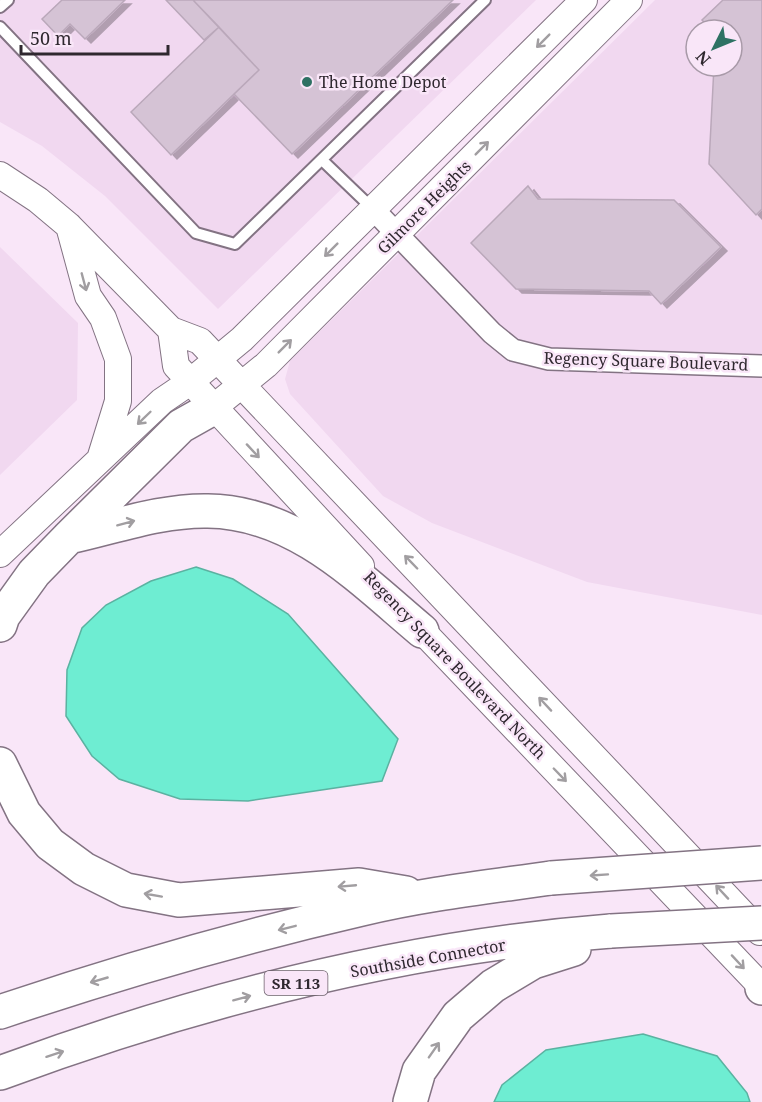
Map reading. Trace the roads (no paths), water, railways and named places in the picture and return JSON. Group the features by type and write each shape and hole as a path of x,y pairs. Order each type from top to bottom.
{"highway":[{"path":"0,625 3,616 34,573 69,537 181,426 213,408"},
{"path":"69,537 167,514 208,511 244,515 288,530 326,551 422,631"},
{"path":"0,764 24,813 50,844 84,869 126,890 179,900 359,885 426,896"},
{"path":"0,1012 73,988 251,937 363,908 426,896 551,878 762,863"},
{"name":"Southside Connector","path":"0,1073 162,1019 296,983 501,943 605,932 762,923"},
{"path":"410,1102 419,1071 458,1016 475,1001 493,986 533,962 577,948 605,932"}],"street":[{"name":"Gilmore Heights","path":"0,554 162,401 190,382 242,339 584,0"},
{"name":"Gilmore Heights","path":"213,408 243,386 629,0"},
{"path":"0,176 38,200 69,226 171,330 200,340 762,934"},
{"name":"Regency Square Boulevard","path":"373,209 492,333 513,350 556,360 762,366"},
{"path":"69,226 88,296 104,318 118,359 118,401 99,462"},
{"name":"Regency Square Boulevard North","path":"171,330 176,366 213,408 762,988"}],"lane":[{"path":"0,7 8,0"},
{"path":"0,27 196,233 235,244 485,0"},
{"path":"322,160 373,209"}],"place":[{"name":"The Home Depot","path":"307,82"}]}
